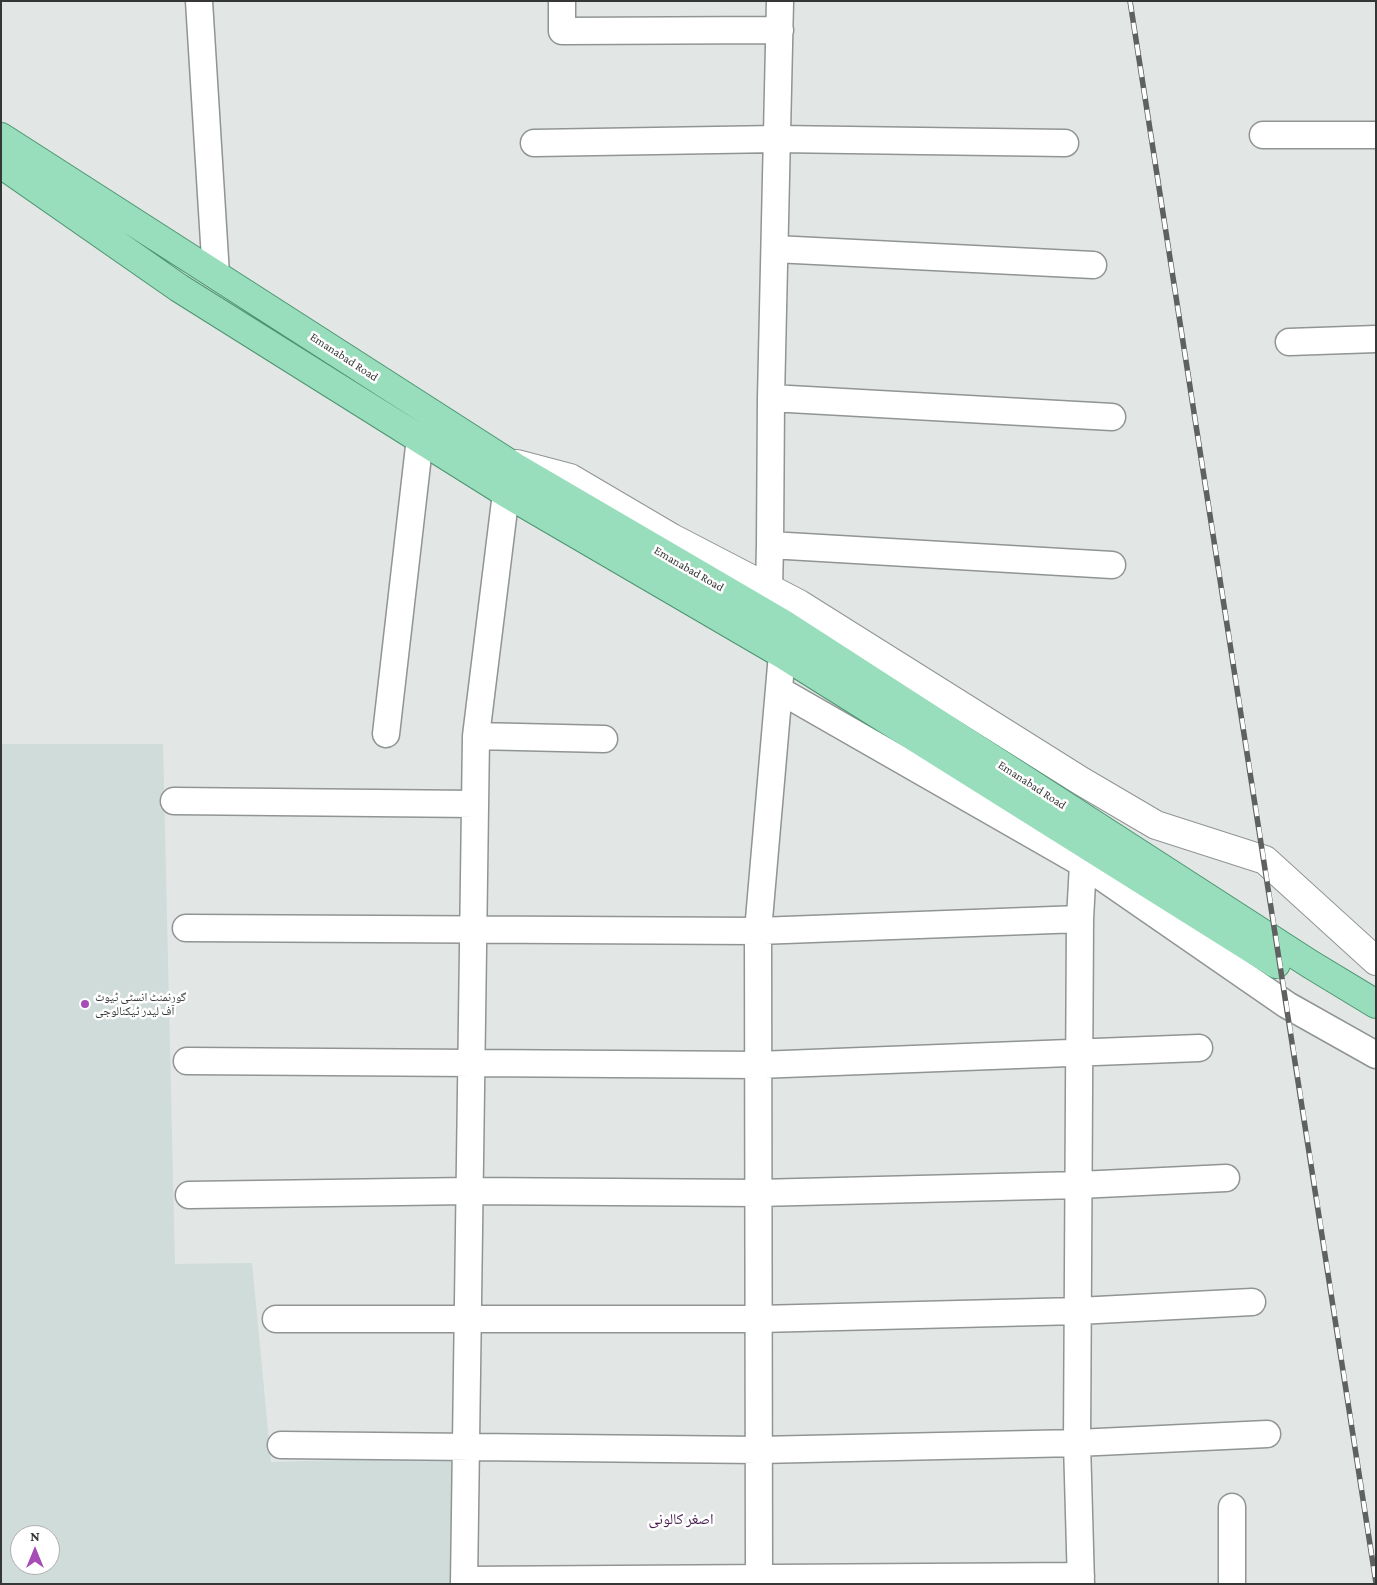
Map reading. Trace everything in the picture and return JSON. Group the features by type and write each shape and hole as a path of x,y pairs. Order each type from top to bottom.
{"main road":[{"name":"Emanabad Road","path":"1,137 507,461 782,623 1310,964 1376,1004"},
{"name":"Emanabad Road","path":"1,164 179,288 506,493 782,654 1244,944 1376,1024"},
{"path":"507,461 570,478 672,538 799,604 1081,781 1156,825 1265,860 1376,961"}],"street":[{"path":"199,1 216,275"},
{"path":"562,1 562,31 780,30"},
{"path":"769,589 771,398 780,1"},
{"path":"1262,135 1376,135"},
{"path":"534,144 777,139 1065,144"},
{"path":"774,249 1093,265"},
{"path":"1289,342 1376,339"},
{"path":"771,398 1112,417"},
{"path":"386,734 420,438"},
{"path":"506,493 476,736 464,1582 1081,1580 1077,1444 1080,919 1083,864"},
{"path":"770,546 1112,565"},
{"path":"759,1582 758,931 782,654"},
{"path":"779,690 1083,864 1287,1005 1376,1055"},
{"path":"476,736 604,739"},
{"path":"174,801 475,804"},
{"path":"186,928 758,931 1080,919"},
{"path":"187,1062 758,1065 1199,1048"},
{"path":"189,1194 469,1191 758,1193 1226,1178"},
{"path":"276,1320 759,1320 1078,1311 1252,1302"},
{"path":"281,1445 759,1450 1077,1444 1267,1434"},
{"path":"1232,1507 1232,1584"}],"shaded area":[{"name":"گورنمنٹ انسٹی ٹیوٹ آف لیدر ٹیکنالوجی","path":"1,744 163,744 175,1264 252,1263 271,1462 454,1457 455,1584 1,1584"}],"railway":[{"path":"1130,1 1376,1583"}],"place":[{"name":"گورنمنٹ انسٹی ٹیوٹ آف لیدر ٹیکنالوجی","path":"85,1004"}],"district":[{"name":"اصغر کالونی","path":"681,1519"}]}
